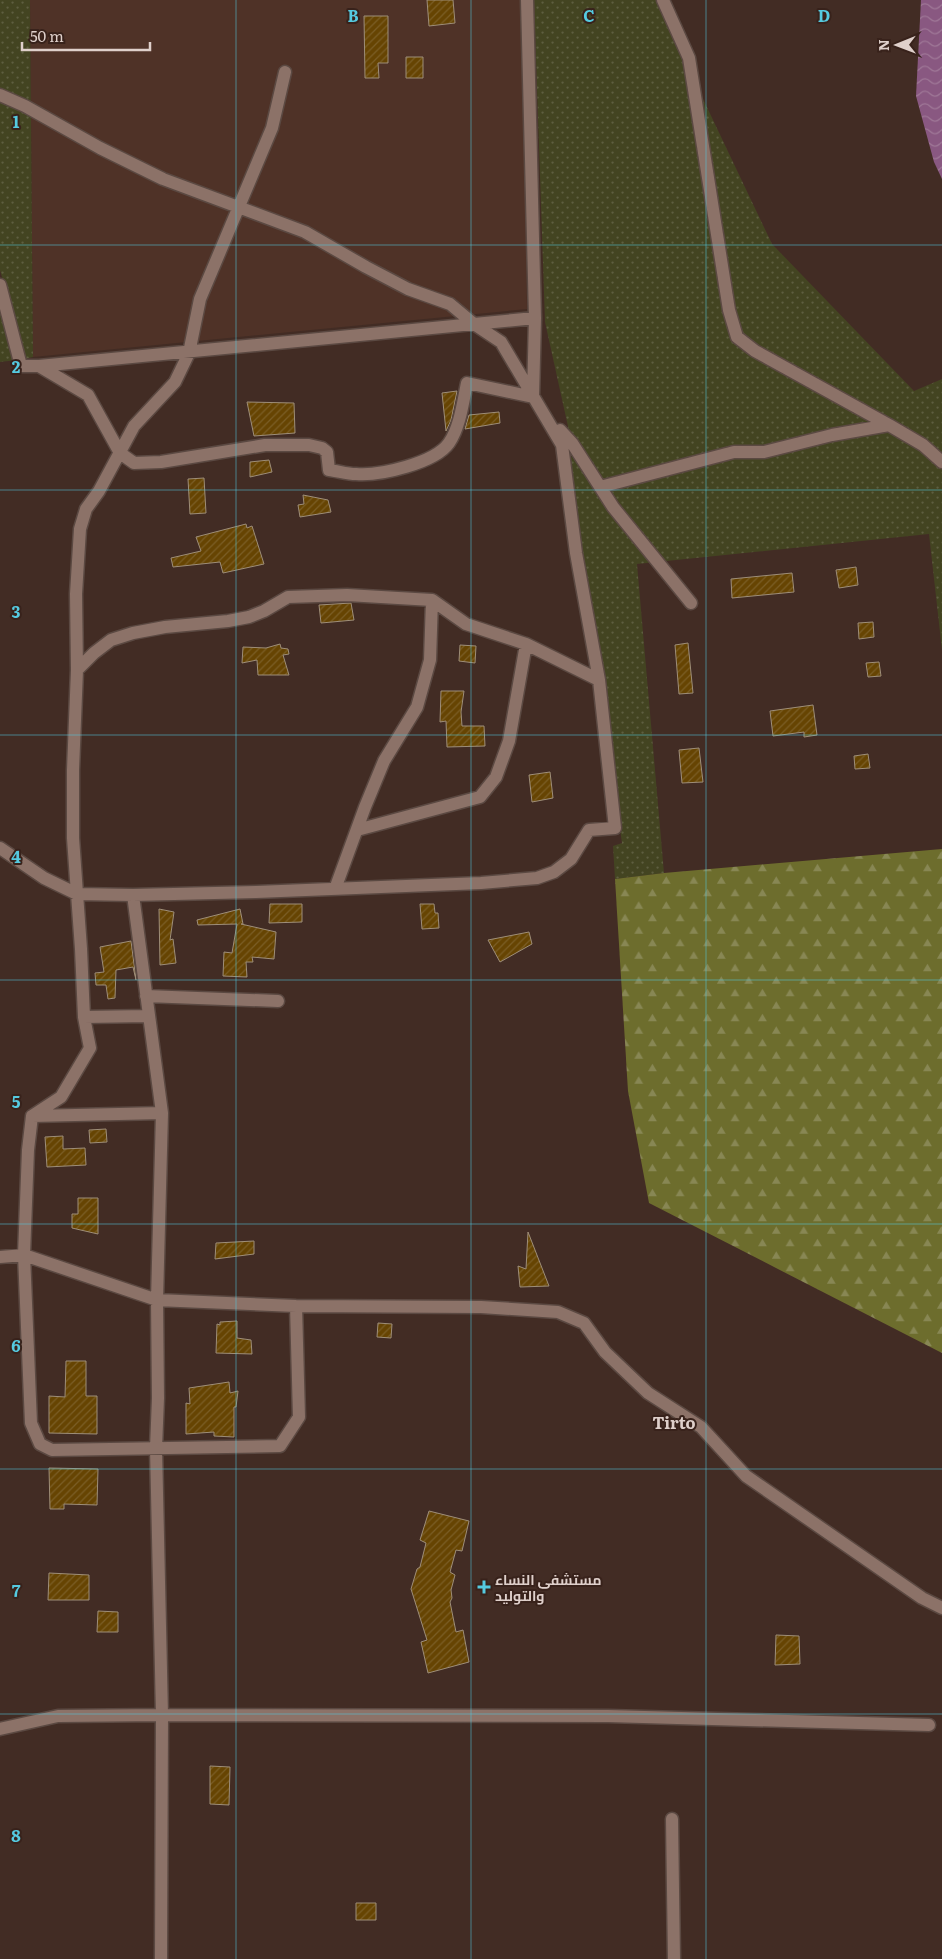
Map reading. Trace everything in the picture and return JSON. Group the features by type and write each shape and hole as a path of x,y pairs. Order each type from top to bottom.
{"street":[{"path":"528,0 535,318 533,397"},
{"path":"663,0 690,58 729,310 737,338 755,352 890,425 923,445 942,462"},
{"path":"32,1116 61,1098 90,1048 84,1017 73,838 73,770 78,670 76,594 80,529 86,508 99,491 134,426 175,382 189,352 200,299 272,128 285,72"},
{"path":"0,95 25,106 100,148 163,179 305,232 408,289 450,304 474,324 501,342 562,445 576,553 599,680 615,828 589,830 571,859 554,872 537,878 481,883 335,890 134,895 77,894 44,878 0,848"},
{"path":"0,285 21,366 189,352 535,318"},
{"path":"39,366 88,395 120,453 134,462 145,464 247,446 309,445 322,448 327,452 329,470 354,474 375,474 432,458 449,443 457,424 467,384 533,397 572,443 614,507 691,603"},
{"path":"600,487 734,452 764,452 832,435 890,425"},
{"path":"78,670 94,653 111,640 133,633 165,627 249,617 264,612 288,597 347,595 432,600 466,624 526,644 599,680"},
{"path":"335,890 384,761 417,707 430,660 432,600"},
{"path":"357,830 480,797 496,777 509,741 526,644"},
{"path":"134,895 148,1016 162,1113 157,1300 158,1398 156,1448 162,1715 161,1959"},
{"path":"146,996 278,1001"},
{"path":"84,1017 148,1016"},
{"path":"32,1116 162,1113"},
{"path":"32,1116 28,1150 24,1255 31,1423 40,1444 52,1450 280,1446 299,1417 296,1306"},
{"path":"0,1257 24,1255 157,1300 296,1306 481,1307 558,1312 584,1323 605,1352 648,1393 701,1427 746,1476 922,1598 942,1608"},
{"path":"0,1729 58,1716 162,1715 608,1716 929,1725"},
{"path":"672,1819 674,1959"}],"shaded area":[{"path":"30,0 522,0 527,309 33,357"}],"green space":[{"path":"0,0 30,0 33,357 25,359 0,270"},
{"path":"534,0 656,0 772,244 914,391 942,379 942,650 929,534 637,564 664,873 615,879 613,846 622,843 565,449 653,551 569,431 545,322"},
{"path":"0,298 17,360 0,362"},
{"path":"942,849 942,1353 649,1203 628,1091 615,879"}],"water":[{"path":"921,0 942,0 942,179 934,162 916,96"}],"building":[{"path":"427,0 453,0 455,23 429,26"},
{"path":"364,16 388,16 388,63 378,63 379,78 365,78"},
{"path":"406,57 423,57 423,78 406,78"},
{"path":"457,391 451,420 446,431 442,393"},
{"path":"247,402 294,403 295,433 254,436"},
{"path":"499,412 500,423 465,429 469,415"},
{"path":"269,460 272,472 250,477 250,462"},
{"path":"204,478 206,513 190,514 188,479"},
{"path":"303,495 328,500 331,512 300,517 298,505 304,504"},
{"path":"246,524 247,528 252,526 264,564 223,573 220,562 173,567 171,558 201,551 196,537"},
{"path":"856,567 858,585 839,588 836,570"},
{"path":"792,573 794,592 732,598 731,579"},
{"path":"351,603 354,620 321,623 319,605"},
{"path":"873,622 874,637 859,639 858,623"},
{"path":"688,643 693,693 679,694 675,645"},
{"path":"280,644 281,648 288,649 289,654 283,655 289,675 258,675 257,660 242,663 243,647 266,648"},
{"path":"460,645 476,646 475,663 459,661"},
{"path":"879,662 881,676 868,677 866,663"},
{"path":"441,691 464,691 461,712 462,726 484,726 485,746 447,747 446,721 440,722"},
{"path":"813,705 817,735 804,737 804,732 773,736 770,711"},
{"path":"699,748 703,782 682,783 679,750"},
{"path":"868,754 870,768 855,769 854,756"},
{"path":"550,772 553,798 532,802 529,775"},
{"path":"270,904 302,904 302,922 269,923"},
{"path":"420,904 434,904 435,913 438,913 439,928 422,929"},
{"path":"159,909 174,912 170,940 173,939 176,963 160,965"},
{"path":"240,909 243,924 241,924 276,932 274,959 252,957 253,962 246,962 247,977 223,976 224,952 232,953 237,924 198,925 197,920"},
{"path":"529,932 532,944 500,962 488,940"},
{"path":"131,941 136,980 133,967 116,970 115,998 108,999 106,985 96,985 95,973 104,972 100,947"},
{"path":"106,1129 107,1142 90,1143 89,1130"},
{"path":"63,1136 63,1149 85,1148 86,1165 47,1167 45,1137"},
{"path":"78,1198 98,1198 98,1234 72,1228 72,1214 78,1214"},
{"path":"528,1232 549,1286 520,1287 518,1266 526,1269"},
{"path":"254,1241 254,1254 215,1259 216,1243"},
{"path":"237,1321 237,1338 251,1340 252,1354 216,1353 217,1324 220,1325 220,1322"},
{"path":"378,1323 392,1324 391,1338 377,1337"},
{"path":"66,1361 86,1361 86,1396 97,1396 97,1434 49,1433 49,1396 65,1397"},
{"path":"229,1382 230,1393 238,1391 236,1407 234,1407 234,1437 214,1436 214,1432 186,1434 186,1403 190,1404 189,1388"},
{"path":"49,1468 98,1469 97,1505 64,1504 64,1509 50,1509"},
{"path":"429,1511 469,1521 462,1551 456,1550 450,1572 455,1575 450,1602 456,1632 463,1630 469,1662 428,1673 421,1642 427,1640 411,1589 417,1569 420,1567 426,1543 420,1540"},
{"path":"49,1573 89,1575 89,1600 48,1600"},
{"path":"98,1611 118,1612 118,1632 97,1632"},
{"path":"776,1635 799,1636 800,1664 775,1665"},
{"path":"210,1766 230,1767 229,1805 210,1804"},
{"path":"356,1903 376,1903 376,1920 356,1920"}],"place":[{"name":"مستشفى النساء والتوليد","path":"484,1587"}],"district":[{"name":"Tirto","path":"674,1422"}]}
